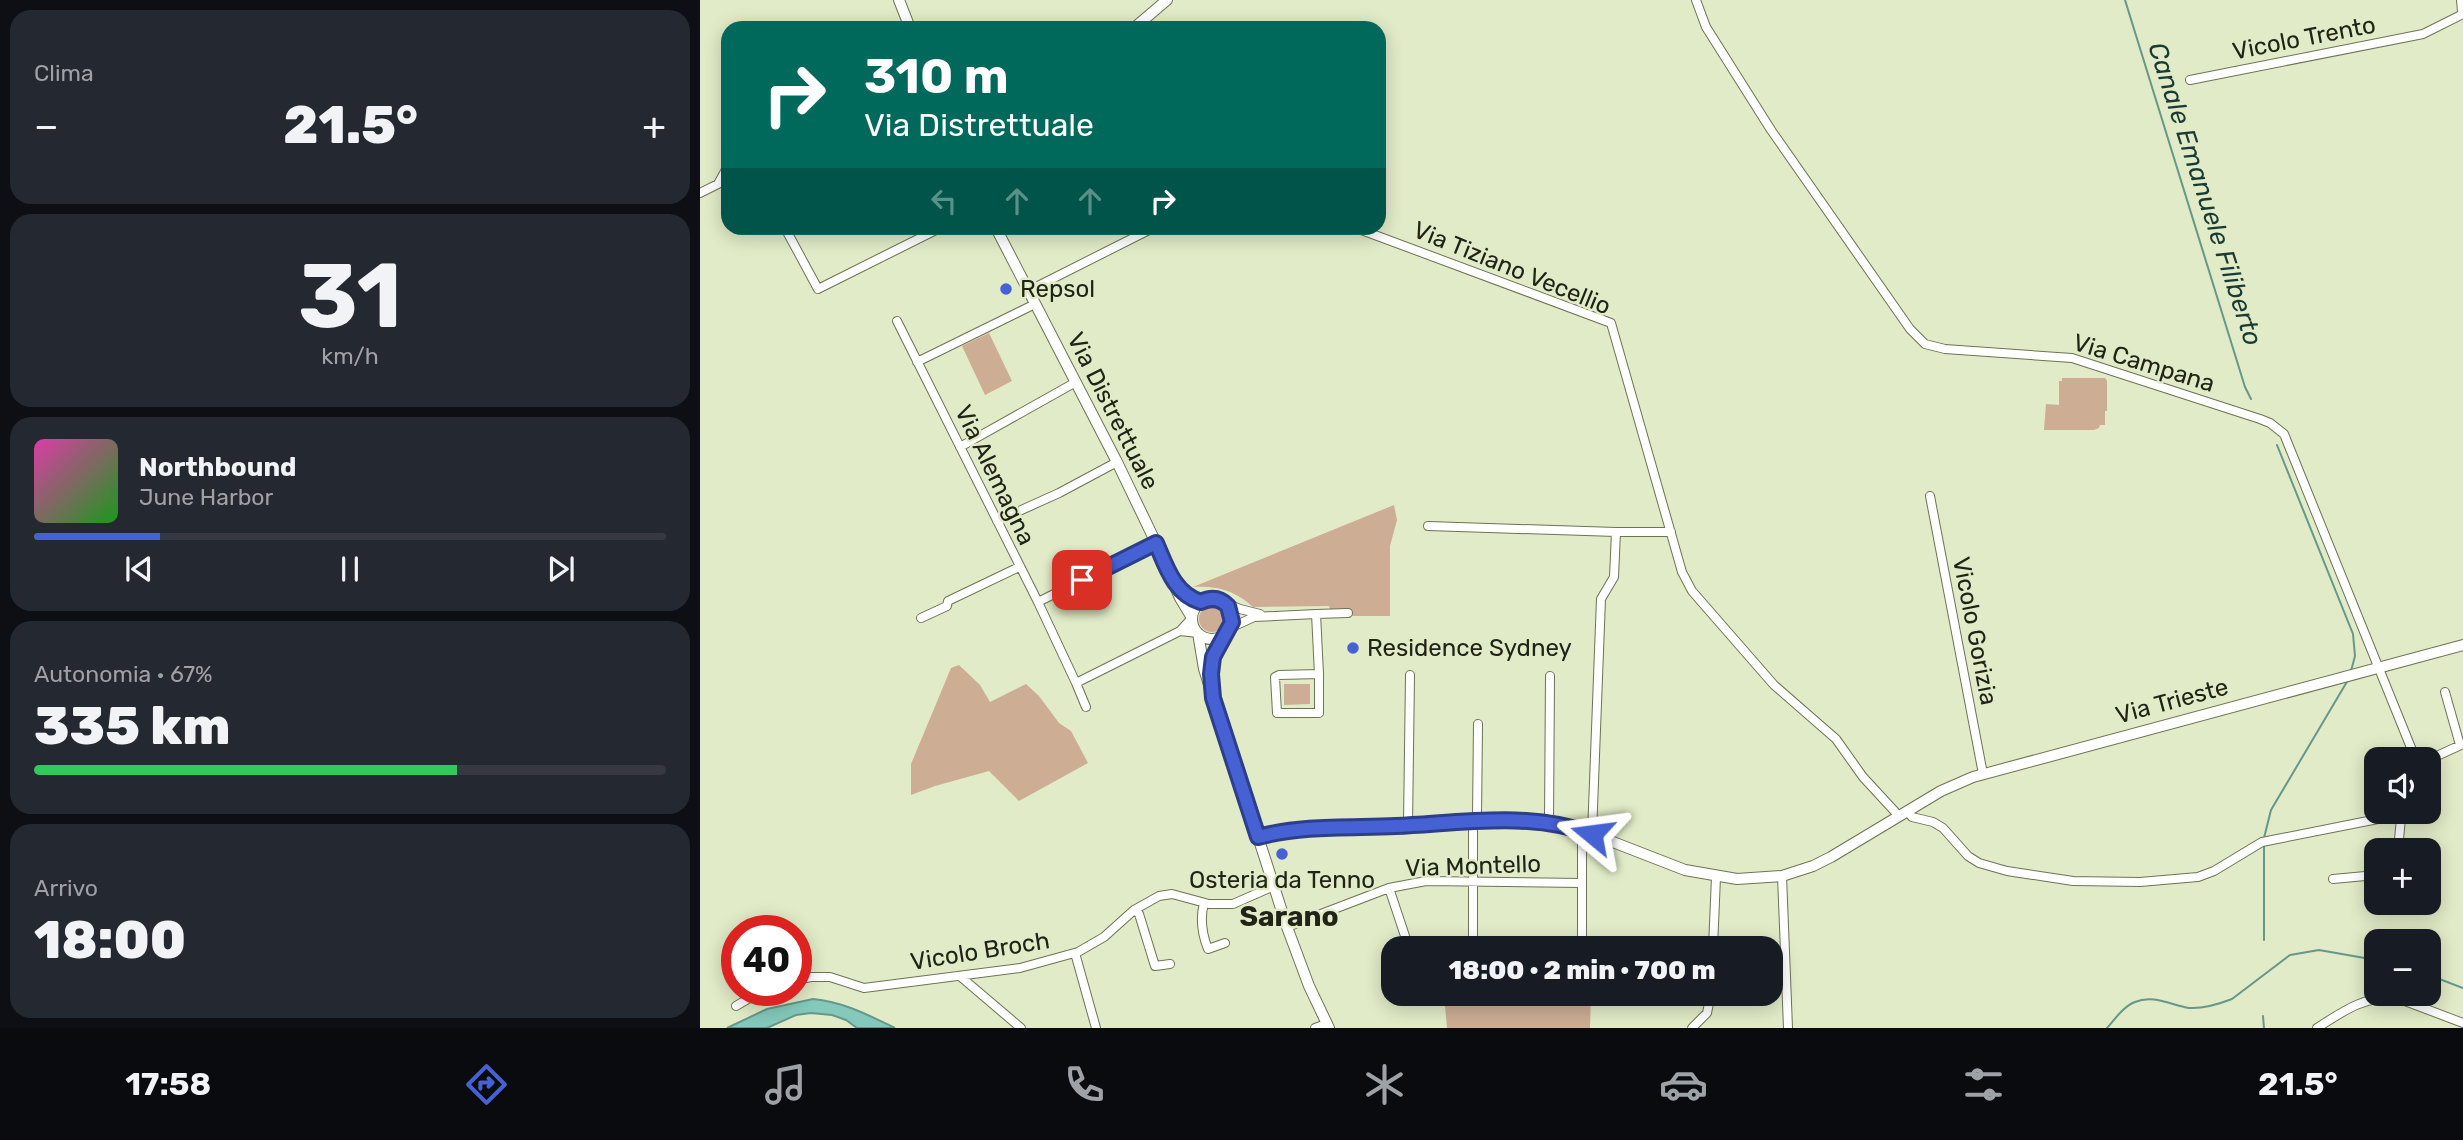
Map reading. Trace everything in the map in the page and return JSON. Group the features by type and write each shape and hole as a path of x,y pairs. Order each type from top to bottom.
{"street":[{"path":"899,0 907,21"},
{"path":"1142,21 1167,0"},
{"name":"Via Campana","path":"1696,0 1706,27 1771,130 1909,329 1925,344 1945,349 2072,358 2260,419 2270,423 2284,435 2411,747"},
{"path":"2462,0 2463,13"},
{"name":"Vicolo Trento","path":"2190,80 2423,34 2463,13"},
{"path":"700,192 718,184 721,179"},
{"path":"789,235 818,289 926,235"},
{"name":"Via Distrettuale","path":"1000,235 1117,462 1192,618"},
{"path":"1028,291 1139,235"},
{"name":"Via Tiziano Vecellio","path":"1375,235 1611,323 1682,572 1692,591 1774,685 1836,739 1863,777 1903,814 1933,822 1943,828 1968,856 1979,863 2007,871 2061,880 2140,882 2198,877 2214,871 2265,841 2364,821"},
{"path":"917,362 1035,304"},
{"name":"Via Alemagna","path":"897,321 1038,602 1086,707"},
{"path":"960,447 1076,382"},
{"path":"997,521 1059,493 1117,462"},
{"name":"Vicolo Gorizia","path":"1930,496 1983,774"},
{"path":"1428,526 1671,532"},
{"path":"1582,936 1582,883 1601,599 1614,577 1616,532"},
{"path":"1038,602 1156,543"},
{"path":"921,618 947,606 948,601 1019,567"},
{"path":"1171,577 1184,593 1201,602"},
{"path":"1267,615 1248,612 1213,598 1201,602 1192,618 1198,633 1204,669 1273,886 1323,1026"},
{"path":"1213,698 1212,665 1232,617 1224,602"},
{"path":"1180,631 1198,633 1208,638 1227,631 1246,619 1267,615 1348,613"},
{"path":"1316,614 1319,674 1319,713 1276,713 1276,677 1319,674"},
{"path":"1076,683 1180,631 1192,618"},
{"name":"Via Trieste","path":"1258,837 1314,829 1523,820 1549,822 1685,870 1716,877 1747,879 1782,876 1822,862 1941,791 1983,774 2463,645"},
{"path":"1408,825 1410,675"},
{"path":"1549,822 1550,676"},
{"path":"2441,754 2461,745 2445,692"},
{"path":"1474,936 1478,724"},
{"path":"1782,876 1788,1028"},
{"path":"1714,936 1716,877"},
{"path":"2333,879 2364,877"},
{"name":"Via Montello","path":"1287,927 1389,888 1426,881 1582,883"},
{"name":"Vicolo Broch","path":"812,977 830,977 864,988 1020,968 1075,953 1098,941 1134,910 1153,898 1166,894 1227,905 1238,903 1273,886"},
{"path":"1389,888 1405,936"},
{"path":"1204,902 1203,938 1208,948 1225,943"},
{"path":"1134,910 1139,914 1155,966 1170,964"},
{"path":"1075,953 1096,1028"},
{"path":"961,977 1021,1028"},
{"path":"2317,1028 2353,1005 2386,997 2397,998 2463,1023"},
{"path":"1692,1028 1707,1013 1708,1006"}],"shaded area":[{"path":"989,333 1012,381 985,395 962,346"},
{"path":"2062,378 2105,378 2105,425 2094,430 2044,430 2046,404 2059,405 2059,381 2062,381"},
{"path":"1394,505 1397,520 1390,546 1390,616 1332,616 1329,606 1253,607 1225,590 1193,587"},
{"path":"1212,606 1221,610 1225,619 1221,628 1212,632 1203,628 1199,619 1203,610"},
{"path":"959,665 980,685 990,702 1026,684 1039,696 1059,723 1071,731 1088,763 1019,801 989,771 911,795 911,764 951,668"},
{"path":"1284,684 1310,684 1310,704 1284,705"},
{"path":"1445,1006 1591,1006 1590,1028 1447,1028"}],"water":[{"path":"812,999 845,1006 895,1028 857,1028 832,1015 811,1013 796,1015 767,1028 727,1028 767,1009 812,1006"}],"waterway":[{"name":"Canale Emanuele Filiberto","path":"2125,0 2245,387 2251,399"},
{"name":"Canale Emanuele Filiberto","path":"2277,445 2353,634 2355,656 2351,671"},
{"name":"Canale Emanuele Filiberto","path":"2264,838 2271,810 2348,680"},
{"name":"Canale Emanuele Filiberto","path":"2264,843 2264,940"},
{"path":"2107,1028 2127,1006 2142,1000 2195,1008 2232,999 2290,955 2319,950 2364,958"},
{"path":"2441,980 2463,988"},
{"name":"Canale Emanuele Filiberto","path":"2263,1016 2264,1028"}],"place":[{"name":"Repsol","path":"1006,289"},
{"name":"Residence Sydney","path":"1353,648"},
{"name":"Osteria da Tenno","path":"1282,854"}],"district":[{"name":"Sarano","path":"1289,916"}],"route":[{"path":"1082,580 1156,543 1171,577 1181,591 1194,600 1201,602 1213,598 1228,606 1232,622 1213,657 1213,698 1258,837 1314,829 1523,820 1559,824 1592,834"}]}
